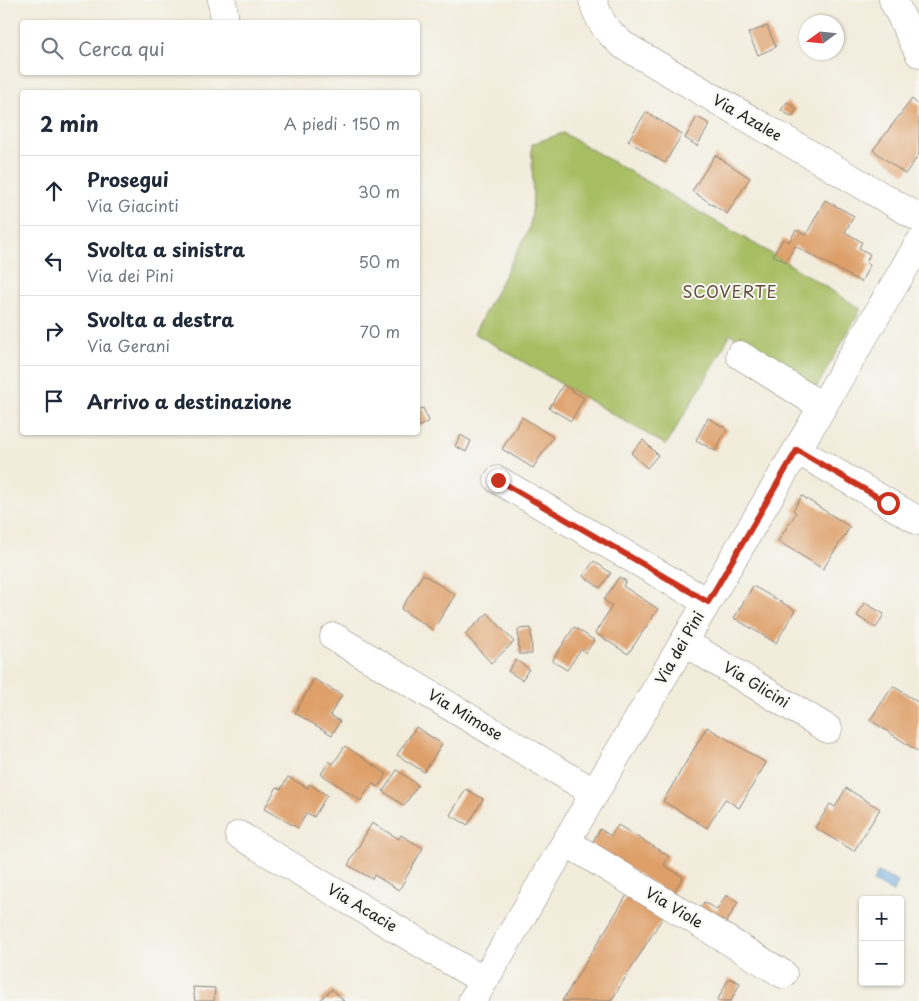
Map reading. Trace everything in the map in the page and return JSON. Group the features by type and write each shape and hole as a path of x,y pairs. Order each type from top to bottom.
{"street":[{"path":"222,0 225,20"},
{"name":"Via Azalee","path":"593,0 596,12 607,32 623,45 919,218"},
{"path":"893,0 919,53"},
{"name":"Via dei Pini","path":"478,991 797,450 915,260"},
{"path":"740,355 823,407"},
{"path":"797,450 919,521"},
{"path":"498,480 708,602"},
{"name":"Via Mimose","path":"334,637 595,792"},
{"name":"Via Glicini","path":"684,642 828,729"},
{"name":"Via Acacie","path":"239,835 478,991"},
{"name":"Via Viole","path":"566,842 783,974"}],"green space":[{"path":"563,133 786,262 861,309 816,388 730,334 718,358 666,445 474,333 529,229 533,198 532,144"}],"water":[{"path":"878,872 898,882 893,892 873,882"}],"building":[{"path":"767,26 776,47 758,55 748,33"},
{"path":"912,99 919,105 919,155 905,174 873,150"},
{"path":"787,102 797,109 792,117 781,110"},
{"path":"646,112 682,134 665,163 628,141"},
{"path":"697,117 710,124 697,146 685,138"},
{"path":"715,155 750,178 727,214 692,191"},
{"path":"825,200 854,216 845,232 862,242 859,248 870,254 866,263 870,265 861,282 795,246 786,262 773,255 783,239 789,242 796,230 806,235"},
{"path":"563,385 584,398 571,421 549,408"},
{"path":"423,408 429,421 420,426 420,409"},
{"path":"522,417 553,437 533,468 502,449"},
{"path":"708,418 727,429 715,451 696,440"},
{"path":"461,435 471,441 466,452 455,446"},
{"path":"643,440 658,455 647,468 631,453"},
{"path":"802,496 850,527 823,569 778,541 796,513 793,510"},
{"path":"594,561 611,573 600,588 583,576"},
{"path":"423,574 455,595 433,630 401,609"},
{"path":"619,577 626,581 623,586 658,609 628,654 595,633 612,606 604,600"},
{"path":"753,586 795,610 776,643 734,618"},
{"path":"865,603 884,614 876,628 857,616"},
{"path":"488,613 514,642 491,663 465,634"},
{"path":"574,627 594,640 586,653 581,649 567,670 552,661"},
{"path":"531,628 532,654 519,654 518,629"},
{"path":"516,660 529,669 522,680 508,671"},
{"path":"314,679 342,695 330,715 340,721 332,735 295,713"},
{"path":"893,686 919,703 919,752 870,720"},
{"path":"416,727 442,744 424,772 397,755"},
{"path":"707,727 766,763 739,808 725,799 707,828 663,801"},
{"path":"345,746 387,774 378,787 372,783 361,801 321,774 329,761 333,764"},
{"path":"397,770 418,785 404,806 383,791"},
{"path":"288,777 308,788 309,784 327,795 314,817 307,813 298,828 264,809 277,787 281,789"},
{"path":"846,788 880,809 854,851 815,828 830,804 835,807"},
{"path":"466,789 483,799 468,825 450,815"},
{"path":"372,823 399,839 401,835 423,848 399,890 374,875 372,879 348,865"},
{"path":"618,825 669,856 664,865 683,877 672,895 591,845 600,829 611,836"},
{"path":"627,895 663,917 611,1001 562,1001"},
{"path":"726,895 738,902 724,926 698,912 704,902 717,910"},
{"path":"729,978 740,983 731,1001 717,1001"},
{"path":"193,987 215,988 214,1001 195,1001"},
{"path":"332,989 344,1001 319,1001"}],"district":[{"name":"SCOVERTE","path":"730,292"}],"route":[{"path":"498,480 708,602 797,450 888,503"}]}
